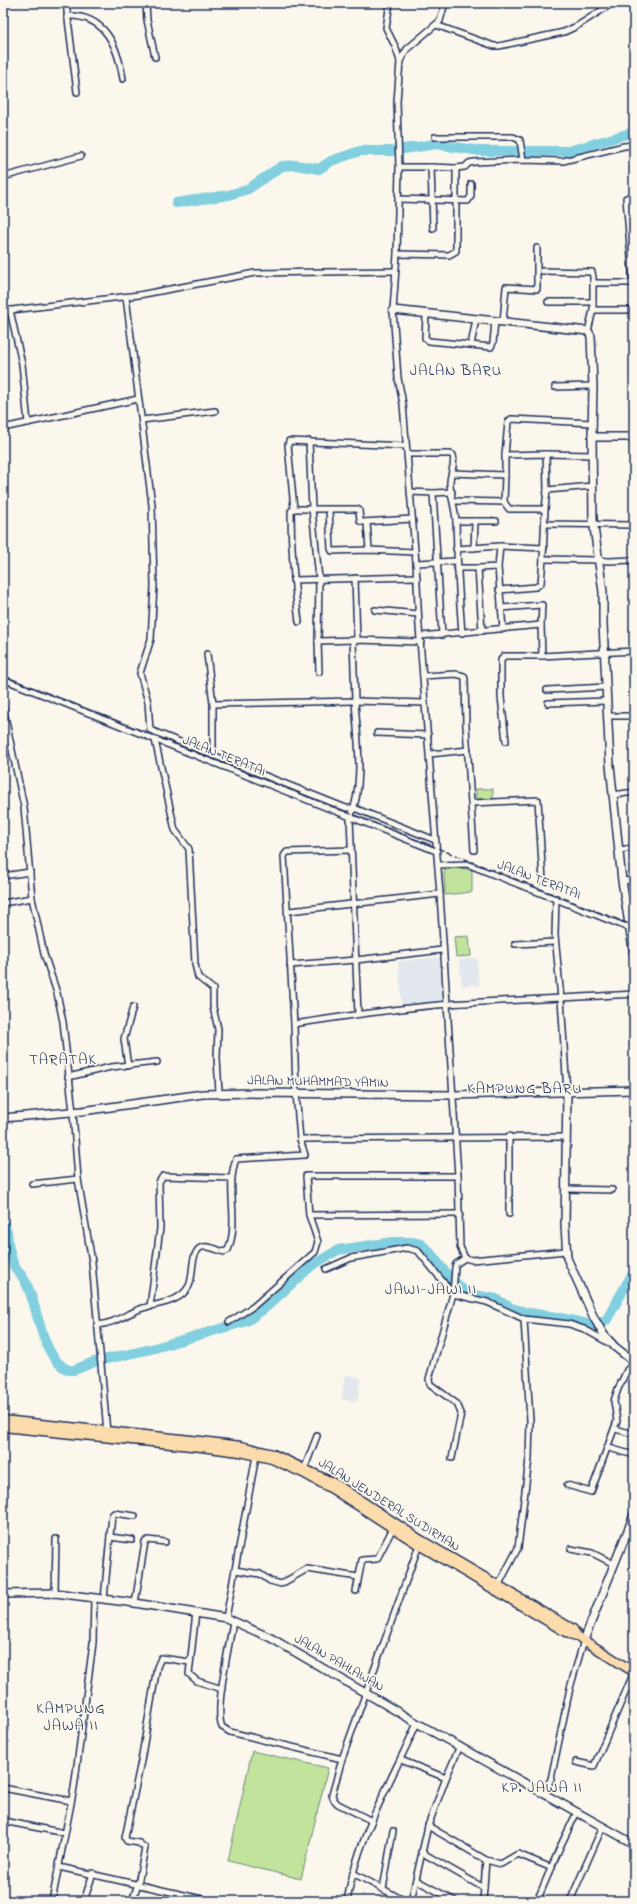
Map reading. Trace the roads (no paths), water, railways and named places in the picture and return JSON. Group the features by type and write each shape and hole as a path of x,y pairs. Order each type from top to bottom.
{"main road":[{"name":"JALAN JENDERAL SUDIRMAN","path":"3,1420 63,1431 107,1432 201,1444 272,1459 303,1473 373,1511 497,1589"},
{"name":"JALAN JENDERAL SUDIRMAN","path":"3,1427 201,1444 257,1450 274,1454 305,1467 336,1484 373,1511 393,1528 419,1545 572,1629 581,1638 634,1672"}],"street":[{"path":"66,3 77,92"},
{"path":"146,3 147,20 155,58"},
{"path":"390,3 386,28 395,46 400,61"},
{"path":"445,3 442,18 436,25 406,49 400,61 397,102 399,145 397,254 393,310 398,378 403,404 416,563 418,614 438,864 442,950 448,1004 456,1139 460,1214 460,1247 465,1258"},
{"path":"436,25 494,46 499,46 564,32 577,26 612,3"},
{"path":"67,16 82,16 89,19 104,30 110,38 118,55 123,79"},
{"path":"435,137 513,137 520,140 522,145 523,160"},
{"path":"399,167 456,168 464,167 471,162 523,160 563,161 622,146 634,145"},
{"path":"3,177 81,156"},
{"path":"431,167 433,228"},
{"path":"397,254 453,254 456,251 458,245 456,168"},
{"path":"398,199 470,200 471,184"},
{"path":"593,283 634,283 626,198 634,195"},
{"path":"503,322 506,287 537,289 537,248"},
{"path":"3,311 126,297 255,273 395,271"},
{"path":"542,271 590,271 593,274 593,310 588,331 591,336 594,386 592,500 603,592 607,701 613,795 622,881 634,955"},
{"path":"126,297 152,505 154,586 151,639 140,673 148,702 150,730 346,808 354,808 435,840"},
{"path":"548,302 593,302"},
{"path":"10,310 22,364 28,423"},
{"path":"393,310 426,315 588,331"},
{"path":"593,310 634,310"},
{"path":"426,315 426,340 471,345 491,347 495,322"},
{"path":"471,345 476,319"},
{"path":"555,387 594,386"},
{"path":"3,428 138,399"},
{"path":"142,420 215,411"},
{"path":"545,510 509,509 504,502 505,455 508,422 511,419 593,423"},
{"path":"592,437 634,437"},
{"path":"299,622 293,580 291,511 294,509 288,443 291,441 309,441 406,446"},
{"path":"309,441 312,509 319,579 319,672"},
{"path":"407,454 453,455 454,466 450,481 456,521 456,561 462,633"},
{"path":"499,590 538,586 541,582 544,559 547,490 546,454"},
{"path":"505,455 592,455"},
{"path":"452,473 505,475"},
{"path":"547,490 593,486"},
{"path":"410,492 452,492"},
{"path":"433,493 442,635"},
{"path":"454,501 504,502"},
{"path":"294,509 357,509 359,510 360,521 367,522 412,519"},
{"path":"329,510 332,550 415,552"},
{"path":"456,521 496,521"},
{"path":"474,548 475,521"},
{"path":"367,522 369,550"},
{"path":"545,524 634,525"},
{"path":"456,549 500,546 544,548"},
{"path":"500,546 498,567 502,629"},
{"path":"544,559 608,561 634,560"},
{"path":"416,563 456,561"},
{"path":"457,568 498,567"},
{"path":"478,568 482,631"},
{"path":"293,580 417,577"},
{"path":"355,578 358,771 354,808 350,818 352,904 358,1014"},
{"path":"501,608 542,605 542,656"},
{"path":"375,610 418,614"},
{"path":"318,641 421,639 442,635 541,625"},
{"path":"506,741 501,697 501,660 504,656 542,656 634,651"},
{"path":"207,654 213,704 213,755"},
{"path":"423,676 456,674 464,676 465,679 474,850"},
{"name":"JALAN TERATAI","path":"3,679 436,851"},
{"path":"547,690 607,687"},
{"path":"213,704 356,701 425,703"},
{"path":"548,703 607,701"},
{"path":"3,707 24,807 32,898 44,954 57,993 63,1022 73,1112 78,1179 92,1262 107,1432"},
{"path":"608,716 634,716"},
{"path":"377,733 428,736"},
{"path":"155,740 175,830 189,849 195,964 198,977 213,988 212,1007 218,1029 217,1058 219,1093"},
{"path":"430,754 468,750"},
{"path":"613,795 634,792"},
{"path":"472,803 538,800 543,881"},
{"path":"619,850 634,848"},
{"path":"97,1325 108,1324 141,1309 175,1299 186,1289 192,1275 196,1252 201,1248 206,1247 224,1252 228,1250 233,1219 231,1178 236,1159 306,1155 300,1139 296,1093 289,911 285,853 351,850"},
{"name":"JALAN TERATAI","path":"438,864 467,864 629,928"},
{"path":"3,876 30,872"},
{"path":"622,881 634,880"},
{"path":"289,911 440,894"},
{"path":"3,903 32,898"},
{"path":"556,898 555,942 561,999 567,1092 566,1251 567,1258 594,1318 604,1335 615,1347"},
{"path":"515,944 555,942"},
{"path":"290,965 356,960 442,950"},
{"path":"294,1024 358,1014 448,1004 634,994"},
{"path":"128,1066 124,1039 133,1007"},
{"path":"68,1077 111,1067 157,1062"},
{"name":"JALAN MUHAMMAD YAMIN","path":"3,1118 73,1112 219,1093 453,1095 634,1090"},
{"path":"567,1102 575,1094 580,1092"},
{"path":"300,1139 385,1137 456,1139 509,1136 566,1137"},
{"path":"509,1136 509,1214"},
{"path":"150,1307 160,1228 160,1179 163,1176 231,1178"},
{"path":"229,1322 260,1301 317,1248 318,1242 309,1215 306,1176 458,1176"},
{"path":"32,1184 78,1179"},
{"path":"566,1189 612,1190"},
{"path":"309,1215 460,1214"},
{"path":"326,1268 351,1258 412,1248 418,1251 454,1294 486,1302 524,1319 569,1324 600,1337 634,1363 622,1378 614,1401 617,1418 615,1429 591,1492 567,1485"},
{"path":"452,1458 461,1413 457,1404 430,1384 429,1379 454,1294 456,1264 465,1258 476,1260 566,1251"},
{"path":"497,1589 518,1548 530,1445 524,1319"},
{"path":"615,1429 634,1434"},
{"path":"305,1467 317,1436"},
{"path":"609,1448 634,1455"},
{"path":"226,1618 256,1456"},
{"path":"104,1599 112,1514 135,1516"},
{"path":"544,1793 551,1779 581,1638 634,1515"},
{"path":"356,1591 362,1560 377,1559 393,1528"},
{"path":"110,1537 132,1540"},
{"path":"55,1593 56,1539"},
{"path":"135,1603 145,1542 148,1540 165,1542"},
{"path":"372,1821 338,1804 334,1800 333,1791 342,1759 419,1545"},
{"path":"571,1548 592,1553 614,1564"},
{"path":"235,1570 260,1574 270,1581 281,1584 307,1569 358,1578"},
{"name":"JALAN PAHLAWAN","path":"3,1594 55,1593 135,1603 226,1618 271,1638 634,1844"},
{"path":"52,1901 72,1801 93,1643 94,1598"},
{"path":"196,1612 190,1662 190,1677 197,1681 222,1689"},
{"path":"233,1621 222,1689 219,1718 222,1727 226,1731 342,1759"},
{"path":"132,1901 138,1884 145,1848 143,1845 128,1842 125,1839 140,1768 157,1666 161,1658 190,1662"},
{"path":"576,1762 594,1766 609,1726 634,1672"},
{"path":"347,1901 353,1873 372,1821 417,1722"},
{"path":"411,1901 428,1826 460,1746"},
{"path":"401,1760 446,1778"},
{"path":"3,1788 72,1801"},
{"path":"537,1901 577,1812"},
{"path":"3,1821 66,1833"},
{"path":"428,1826 486,1860 501,1864 518,1854 552,1868"},
{"path":"570,1901 603,1826"},
{"path":"383,1889 393,1831"},
{"path":"421,1852 484,1888"},
{"path":"483,1901 486,1860"},
{"path":"59,1867 93,1873 210,1901"},
{"path":"84,1901 93,1873"},
{"path":"353,1873 405,1901"},
{"path":"416,1880 455,1901"}],"waterway":[{"path":"176,203 229,195 248,189 282,166 296,165 319,169 331,161 360,151 391,151 436,144 480,151 569,151 634,132"},
{"path":"3,1223 7,1231 13,1263 30,1291 46,1343 51,1354 68,1370 74,1370 94,1362 151,1349 247,1321 265,1308 311,1266 338,1250 393,1242 411,1242 421,1244 428,1250 449,1277 462,1289 475,1295 496,1299 511,1308 529,1313 592,1325 606,1321 630,1278 634,1274"}],"railway":[{"path":"3,676 634,926"}],"district":[{"name":"JALAN BARU","path":"456,371"},
{"name":"TARATAK","path":"63,1060"},
{"name":"KAMPUNG BARU","path":"525,1089"},
{"name":"JAWI-JAWI II","path":"431,1290"},
{"name":"KAMPUNG JAWA II","path":"71,1718"},
{"name":"KP. JAWA II","path":"542,1788"}]}
